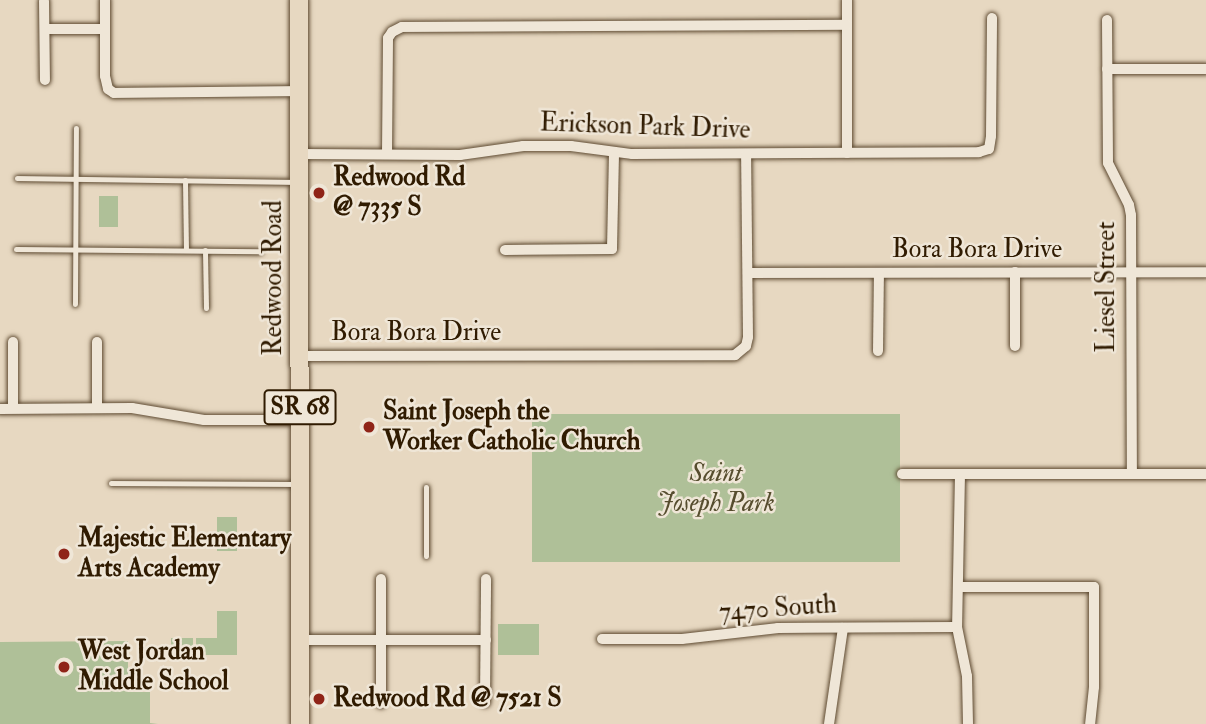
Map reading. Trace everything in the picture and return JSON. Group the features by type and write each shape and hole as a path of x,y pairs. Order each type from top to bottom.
{"main road":[{"name":"Redwood Road","path":"299,0 300,724"}],"street":[{"path":"104,0 106,81 108,89 114,93 300,91"},
{"path":"847,0 847,153"},
{"path":"44,1 45,80"},
{"name":"Erickson Park Drive","path":"300,154 460,155 523,146 571,146 614,153 746,154 960,153 989,149 992,19"},
{"name":"Liesel Street","path":"1107,20 1108,163 1129,205 1132,474"},
{"path":"387,154 387,47 392,32 402,27 847,25"},
{"path":"45,29 105,29"},
{"path":"1107,69 1206,69"},
{"path":"505,250 612,249 614,153"},
{"path":"746,154 748,273"},
{"path":"1015,272 1015,346"},
{"name":"Bora Bora Drive","path":"300,356 728,356 740,352 746,346 748,273 1206,272"},
{"path":"878,351 879,273"},
{"path":"13,342 13,408"},
{"path":"97,342 97,408"},
{"path":"0,409 142,409 204,420 300,420"},
{"path":"902,474 1206,474"},
{"path":"960,474 960,587 957,627 967,676 968,724"},
{"path":"381,579 381,703"},
{"path":"485,702 486,579"},
{"path":"960,587 1094,587 1094,687 1090,724"},
{"name":"7470 South","path":"602,639 682,639 760,629 957,627"},
{"path":"829,724 843,628"},
{"path":"300,640 486,640"}],"lane":[{"path":"75,304 76,128"},
{"path":"18,178 300,182"},
{"path":"185,180 186,250"},
{"path":"16,248 260,251"},
{"path":"205,250 206,308"},
{"path":"111,484 300,484"},
{"path":"426,487 426,556"}],"green space":[{"path":"99,196 118,196 118,227 99,227"},
{"name":"Saint Joseph Park","path":"532,414 900,414 900,562 532,562"},
{"path":"217,517 237,517 237,551 217,551"},
{"path":"217,611 237,611 237,655 196,655 196,638 217,638"},
{"path":"498,624 539,624 539,655 498,655"},
{"path":"171,638 193,638 193,655 171,655"},
{"name":"West Jordan Middle School","path":"128,641 128,692 150,692 150,723 158,724 0,724 0,642"}],"place":[{"name":"Redwood Rd @ 7335 S","path":"319,193"},
{"name":"Saint Joseph the Worker Catholic Church","path":"369,427"},
{"name":"Majestic Elementary Arts Academy","path":"64,554"},
{"name":"West Jordan Middle School","path":"64,667"},
{"name":"Redwood Rd @ 7521 S","path":"319,699"}]}
